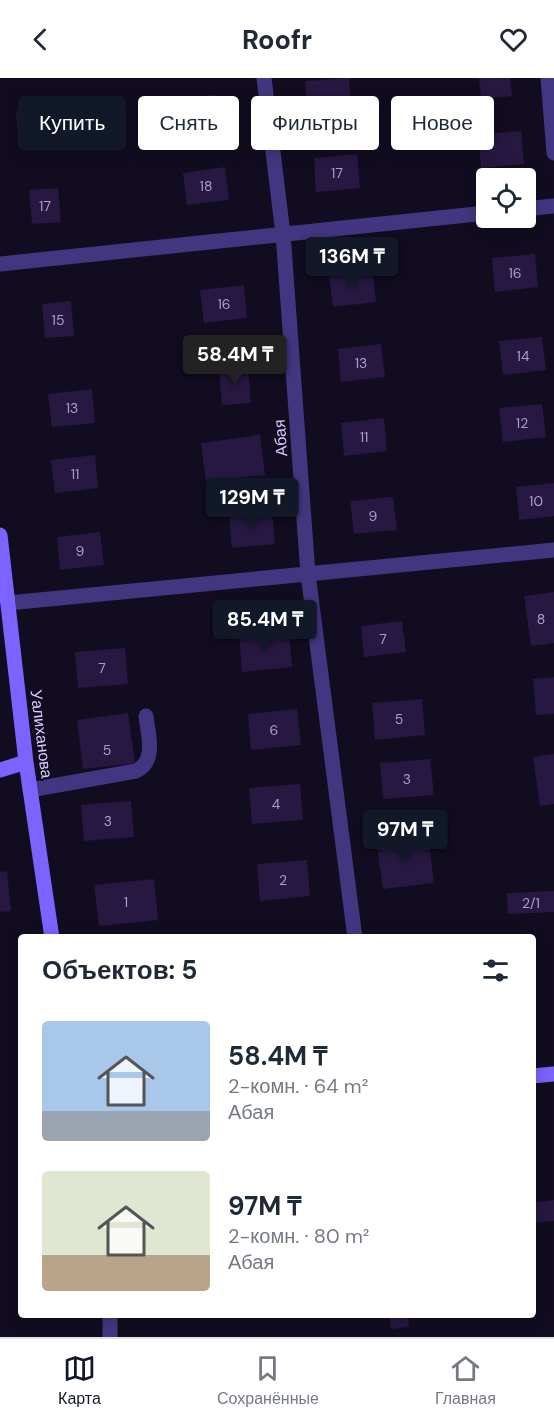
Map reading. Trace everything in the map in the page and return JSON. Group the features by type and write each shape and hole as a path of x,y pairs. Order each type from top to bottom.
{"street":[{"name":"Абая","path":"264,78 283,234 308,574 354,934"},
{"path":"548,78 554,153"},
{"path":"536,208 554,206"},
{"path":"0,264 476,214"},
{"name":"Уалиханова","path":"0,535 26,762 51,934"},
{"path":"8,603 554,550"},
{"path":"30,790 136,771 144,767 149,759 146,716"},
{"path":"0,770 26,762"},
{"path":"536,1076 554,1074"},
{"path":"110,1318 110,1337"}],"building":[{"path":"349,78 350,96 306,96 305,81"},
{"path":"479,78 510,78 512,96 481,96"},
{"path":"16,111 18,111 18,134"},
{"path":"521,131 524,164 481,168 479,150 494,150 494,134"},
{"path":"357,154 360,188 316,192 314,158"},
{"path":"225,167 229,200 187,205 183,173"},
{"path":"58,188 61,222 32,224 29,190"},
{"path":"535,254 538,287 495,292 492,258"},
{"path":"372,269 376,302 333,307 329,274"},
{"path":"244,285 247,318 204,323 200,290"},
{"path":"71,301 74,336 45,338 42,304"},
{"path":"542,337 546,370 503,375 499,341"},
{"path":"381,344 385,377 341,382 338,349"},
{"path":"248,368 251,403 222,405 219,370"},
{"path":"92,389 95,423 52,427 48,394"},
{"path":"542,404 546,437 503,442 499,408"},
{"path":"384,418 387,451 344,456 341,423"},
{"path":"260,435 265,475 206,482 201,443"},
{"path":"95,455 98,488 55,493 51,460"},
{"path":"554,483 554,516 519,520 516,487"},
{"path":"393,497 397,530 354,534 350,501"},
{"path":"272,510 275,544 232,548 229,515"},
{"path":"100,532 104,565 60,570 57,537"},
{"path":"554,592 554,643 531,646 524,596"},
{"path":"402,621 406,652 364,657 361,626"},
{"path":"289,631 292,667 242,672 239,635"},
{"path":"125,648 128,684 78,688 75,652"},
{"path":"554,677 554,714 536,715 533,679"},
{"path":"422,699 425,735 375,740 372,703"},
{"path":"297,709 301,745 251,750 248,714"},
{"path":"128,713 135,763 83,769 77,720"},
{"path":"554,754 554,804 540,806 533,757"},
{"path":"430,759 434,795 383,799 380,763"},
{"path":"300,784 303,820 252,824 249,788"},
{"path":"131,801 134,837 84,841 81,805"},
{"path":"428,833 434,883 383,889 376,840"},
{"path":"307,860 310,896 260,901 257,864"},
{"path":"7,871 11,911 0,912 0,872"},
{"path":"154,879 158,920 99,926 94,885"},
{"path":"554,891 554,912 508,914 507,893"},
{"path":"554,1200 554,1221 536,1223 536,1202"},
{"path":"390,1318 408,1318 409,1327 391,1329"}]}
